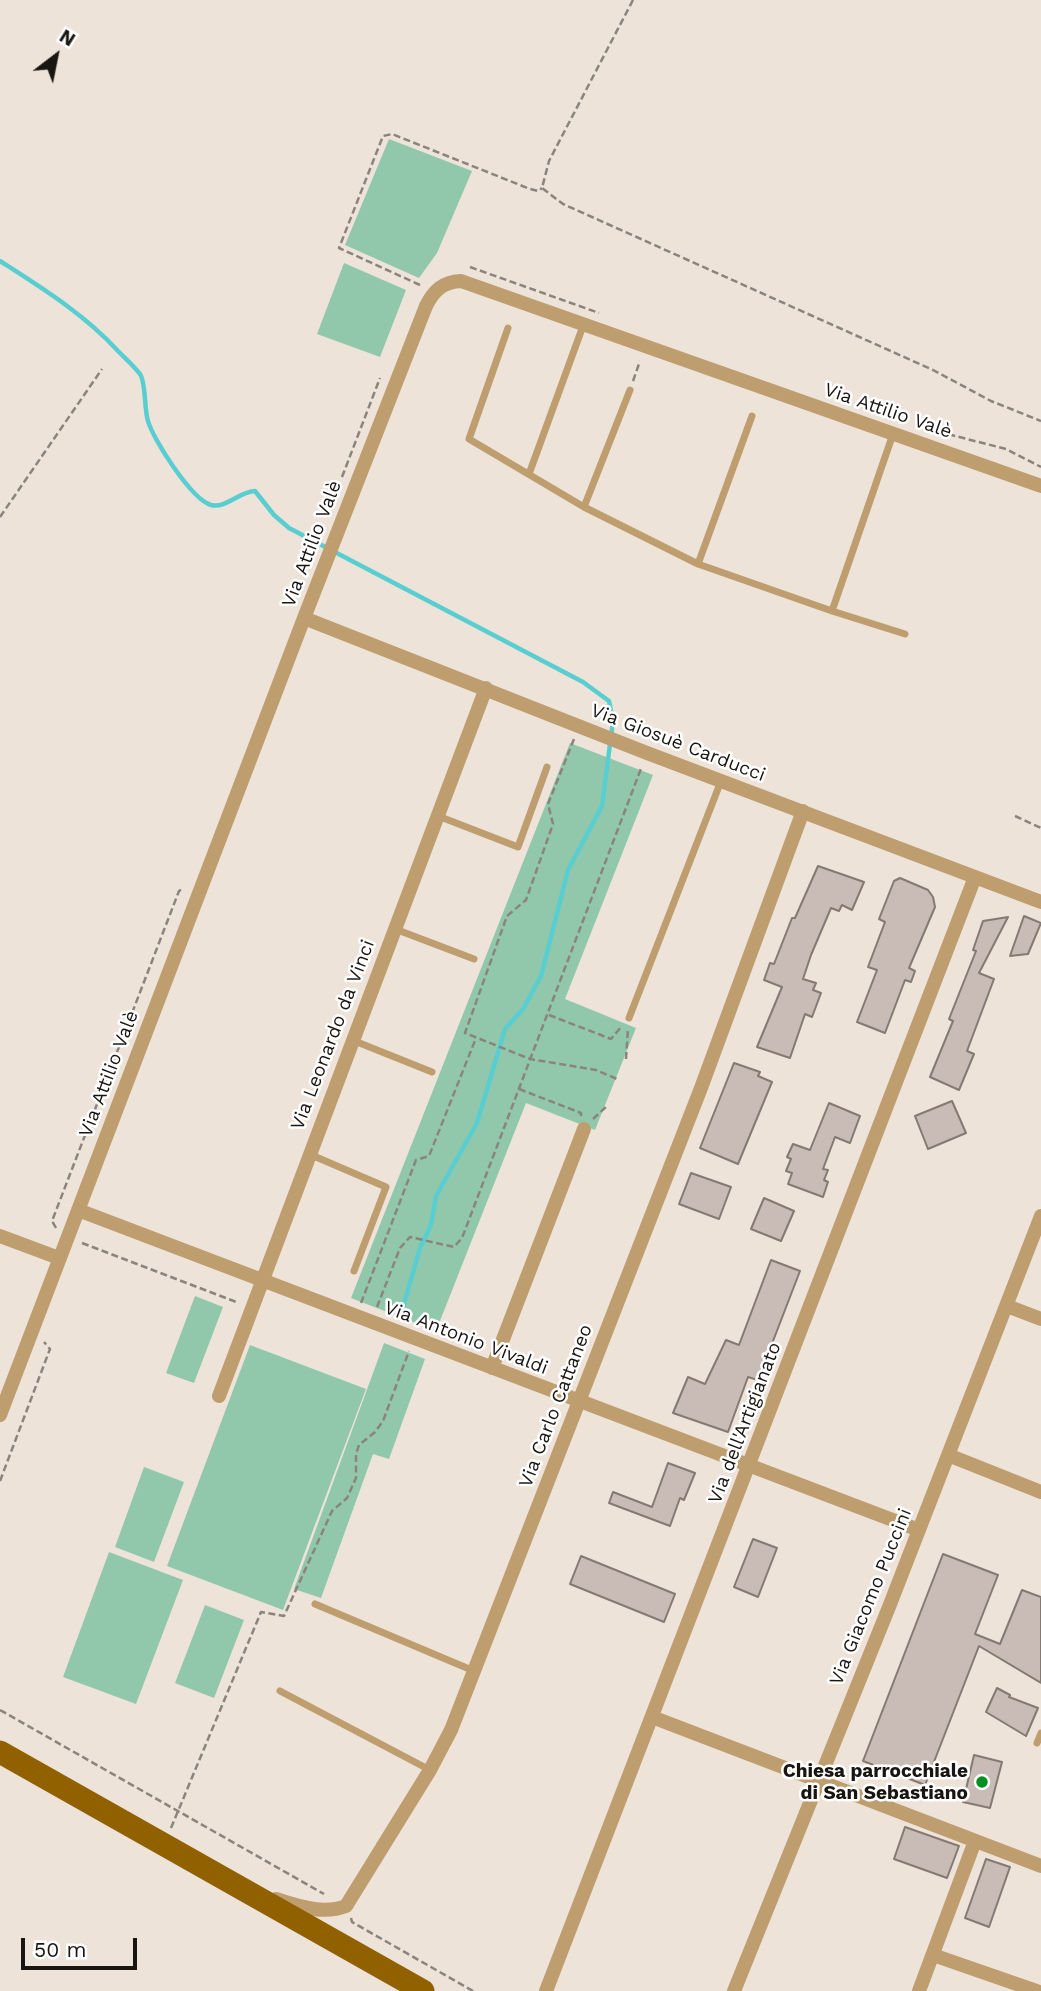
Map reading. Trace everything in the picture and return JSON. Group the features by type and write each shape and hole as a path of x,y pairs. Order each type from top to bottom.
{"main road":[{"path":"1,1752 423,1991"}],"street":[{"name":"Via Attilio Valè","path":"0,1415 303,618 426,306 438,288 448,282 461,281 1041,486"},
{"name":"Via Giosuè Carducci","path":"303,618 626,745 1041,902"},
{"name":"Via Leonardo da Vinci","path":"219,1396 486,688"},
{"name":"Via Carlo Cattaneo","path":"346,1906 451,1730 696,1100 803,811"},
{"name":"Via dell'Artigianato","path":"548,1988 975,877"},
{"path":"492,1368 584,1129"},
{"name":"Via Antonio Vivaldi","path":"78,1210 919,1530"},
{"name":"Via Giacomo Puccini","path":"734,1991 919,1530 1041,1216"},
{"path":"0,1236 59,1258"},
{"path":"1007,1306 1041,1319"},
{"path":"948,1455 1041,1492"},
{"path":"652,1717 1041,1866"},
{"path":"919,1991 975,1841"},
{"path":"251,1892 318,1910 329,1911 346,1906"},
{"path":"933,1955 1037,1991"}],"lane":[{"path":"529,474 583,326"},
{"path":"508,328 469,439 584,507 698,564 905,634"},
{"path":"584,507 630,390"},
{"path":"698,564 752,416"},
{"path":"832,611 893,433"},
{"path":"438,816 518,846 547,767"},
{"path":"629,1018 721,780"},
{"path":"394,928 474,959"},
{"path":"352,1040 432,1072"},
{"path":"309,1154 386,1187 354,1271"},
{"path":"315,1604 475,1672"},
{"path":"280,1691 430,1769"},
{"path":"1037,1742 1041,1733"}],"path":[{"path":"421,286 338,248 383,136 392,134 538,191 542,188 549,161 633,0"},
{"path":"542,188 563,204 933,370 991,401 1041,421"},
{"path":"630,390 645,348"},
{"path":"0,517 102,369"},
{"path":"579,726 548,804 553,824 526,900 507,916 465,1033 530,1059 596,1070 617,1079"},
{"path":"363,1319 400,1248 410,1237 454,1247 462,1238 647,753"},
{"path":"1014,816 1041,828"},
{"path":"187,886 179,891 52,1221 58,1233 251,1307"},
{"path":"547,1015 611,1039 629,1018"},
{"path":"625,1059 629,1018"},
{"path":"363,1319 416,1160 429,1156 476,1038"},
{"path":"519,1089 581,1113 584,1129"},
{"path":"584,1129 608,1105"},
{"path":"0,1481 50,1349 42,1338"},
{"path":"164,1843 261,1612 284,1616 332,1511 347,1498 356,1478 356,1454 359,1445 375,1432 383,1421 414,1338"},
{"path":"0,1710 346,1906 352,1922 473,1991"}],"green space":[{"path":"389,139 472,171 437,253 419,278 345,245"},
{"path":"344,263 406,290 380,357 317,334"},
{"path":"570,743 653,775 565,999 636,1028 595,1130 526,1103 436,1331 351,1298"},
{"path":"195,1296 223,1307 194,1383 166,1373"},
{"path":"384,1343 425,1359 389,1459 373,1454 321,1598 294,1589"},
{"path":"250,1345 366,1389 283,1610 167,1566"},
{"path":"144,1467 184,1482 154,1562 115,1547"},
{"path":"109,1552 183,1580 136,1704 63,1677"},
{"path":"205,1605 244,1620 214,1698 175,1683"}],"building":[{"path":"818,866 864,882 852,910 842,905 839,911 831,908 811,955 803,979 816,983 813,990 821,993 812,1017 805,1014 790,1058 757,1047 782,987 764,980 770,963 774,964 792,918 795,918"},
{"path":"900,878 928,890 935,907 909,968 915,971 911,982 905,980 885,1033 857,1022 877,970 868,967 885,922 879,919 894,881"},
{"path":"1024,916 1041,923 1028,954 1010,956"},
{"path":"1008,917 979,973 994,979 967,1051 974,1054 959,1090 930,1077 953,1021 949,1019 976,951 973,950 983,921"},
{"path":"734,1063 760,1072 758,1076 772,1082 738,1164 700,1148"},
{"path":"952,1101 966,1133 928,1149 915,1116"},
{"path":"829,1103 860,1116 850,1143 835,1137 823,1169 828,1170 824,1180 828,1182 823,1197 788,1184 792,1173 786,1171 791,1159 787,1157 793,1144 810,1150"},
{"path":"691,1173 731,1187 719,1219 679,1204"},
{"path":"764,1198 794,1211 781,1241 751,1229"},
{"path":"771,1260 800,1271 758,1380 748,1377 728,1432 673,1413 688,1377 705,1384 726,1340 739,1345"},
{"path":"668,1463 695,1473 684,1500 680,1498 670,1526 609,1503 613,1492 652,1507"},
{"path":"753,1539 777,1548 758,1597 734,1587"},
{"path":"943,1554 998,1575 975,1634 1000,1644 1022,1590 1041,1597 1041,1683 979,1646 925,1785 863,1761"},
{"path":"581,1556 675,1594 664,1622 570,1584"},
{"path":"997,1688 1010,1695 1009,1697 1038,1708 1026,1736 986,1712"},
{"name":"Chiesa parrocchiale di San Sebastiano","path":"974,1755 1002,1762 990,1808 963,1802"},
{"path":"905,1827 959,1846 947,1878 894,1859"},
{"path":"986,1859 1010,1867 989,1927 965,1918"}],"waterway":[{"path":"0,261 77,313 138,371 142,378 151,430 174,468 203,500 217,506 255,491 274,515 289,528 583,682 609,701 613,721 602,806 568,870 541,976 523,1009 505,1029 477,1123 436,1196 431,1225 420,1248 401,1314"}],"place":[{"name":"Chiesa parrocchiale di San Sebastiano","path":"982,1782"}]}
